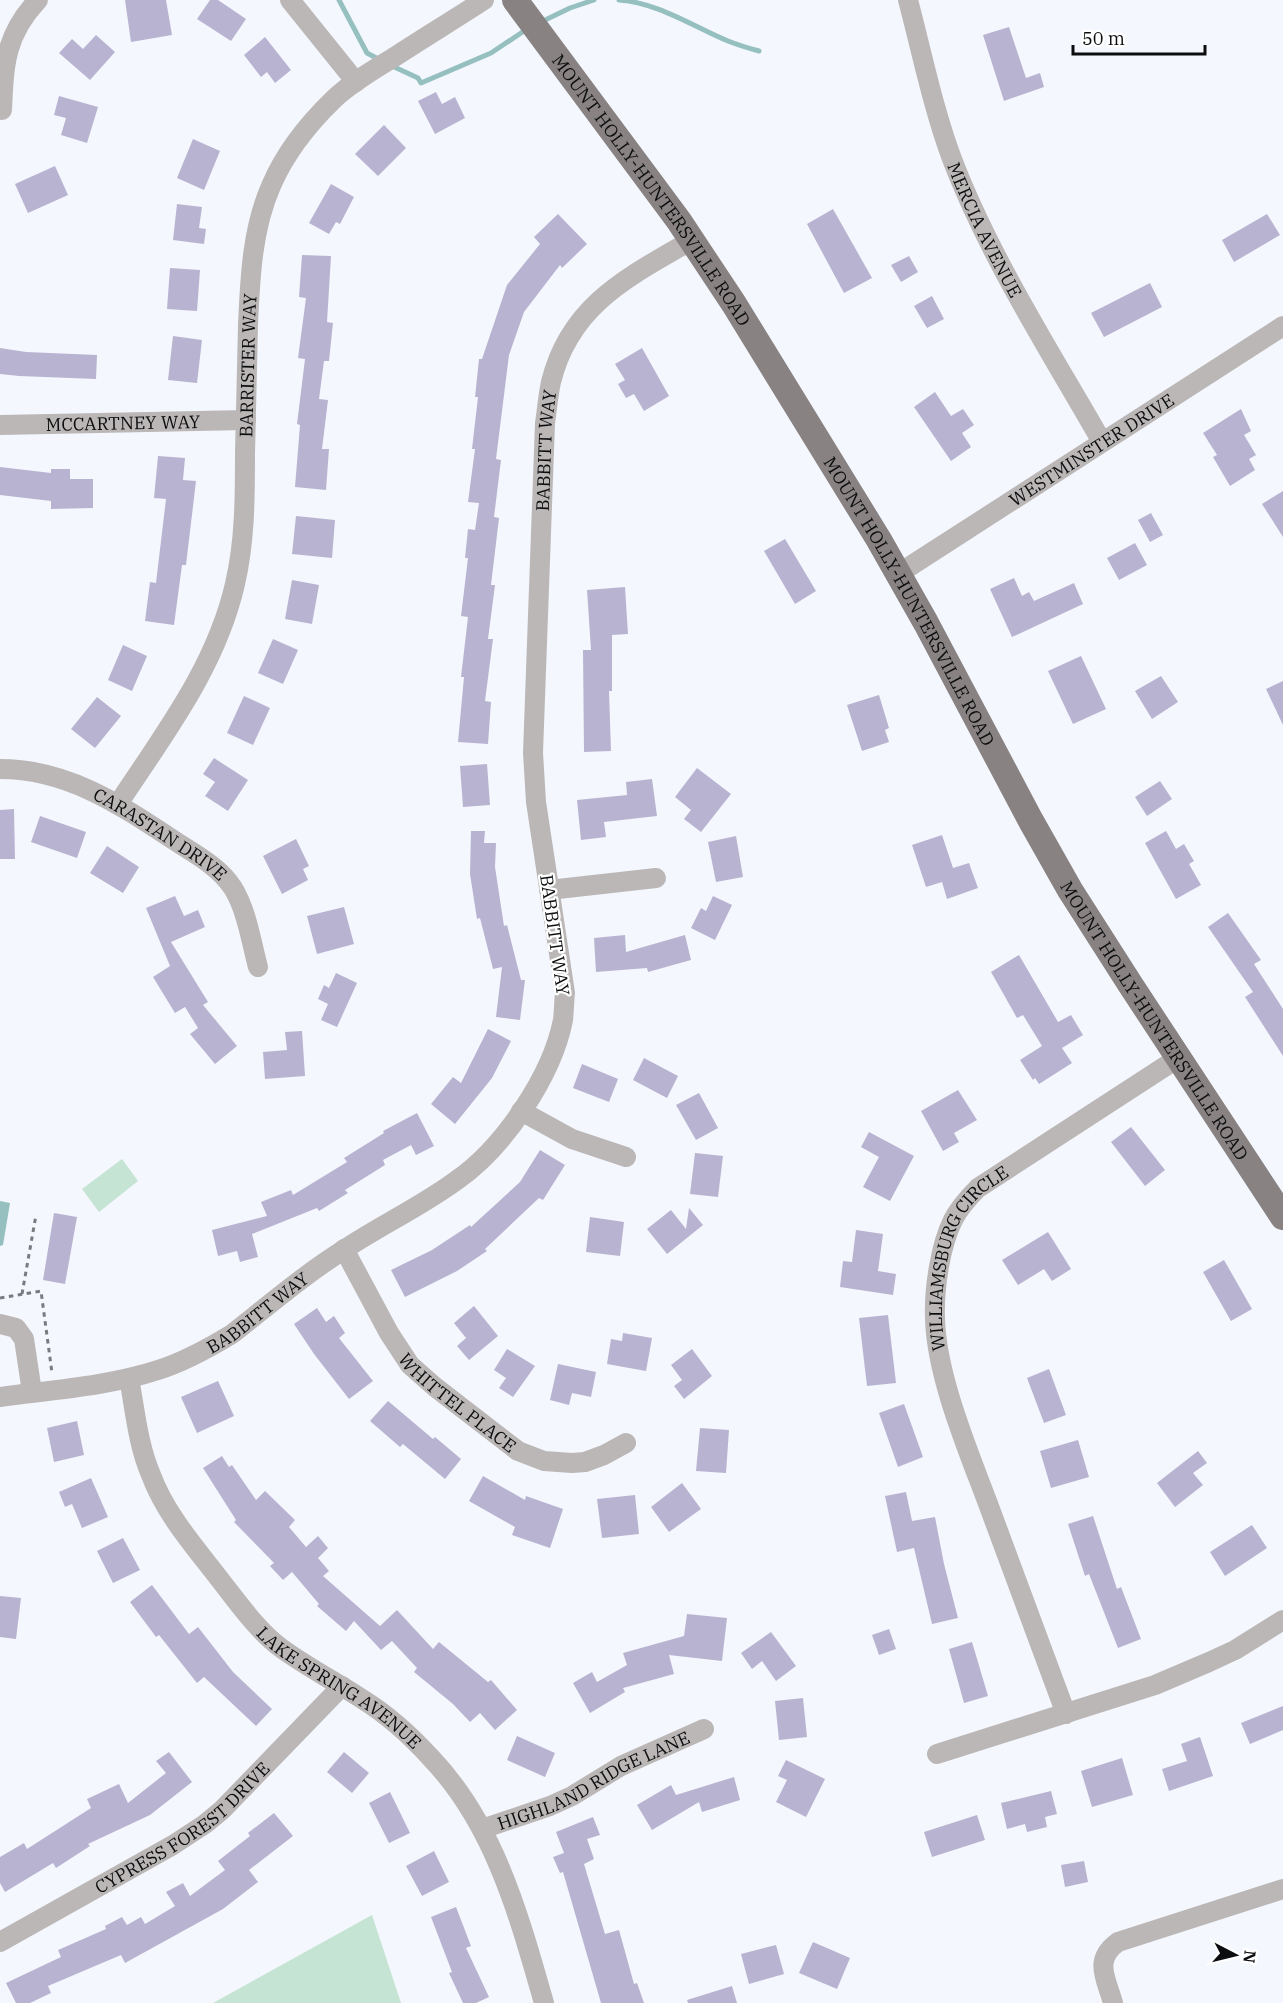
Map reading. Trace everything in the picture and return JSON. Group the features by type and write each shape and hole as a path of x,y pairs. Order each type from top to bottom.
{"main road":[{"name":"MOUNT HOLLY-HUNTERSVILLE ROAD","path":"515,0 692,240 734,304 898,574 1070,890 1283,1217"}],"street":[{"path":"2,110 7,52 17,27 38,0"},
{"path":"290,0 356,82"},
{"name":"BARRISTER WAY","path":"118,804 178,714 205,668 228,611 236,582 243,538 249,303 255,241 271,185 307,128 336,98 356,82 484,0"},
{"name":"MERCIA AVENUE","path":"908,0 951,158 972,206 1000,263 1102,442"},
{"name":"BABBITT WAY","path":"0,1397 129,1378 159,1370 213,1346 344,1249 458,1180 493,1147 538,1083 552,1054 563,1018 563,981 536,802 533,753 545,423 551,383 560,355 572,330 591,307 637,272 692,240"},
{"name":"WESTMINSTER DRIVE","path":"898,574 1102,442 1281,333"},
{"name":"MCCARTNEY WAY","path":"0,425 246,420"},
{"name":"CARASTAN DRIVE","path":"0,769 42,773 98,793 204,860 223,875 232,887 239,901 258,967"},
{"path":"549,890 656,878"},
{"name":"WILLIAMSBURG CIRCLE","path":"1066,1714 975,1470 950,1394 939,1353 935,1320 935,1299 940,1263 953,1219 965,1201 978,1188 1178,1058"},
{"path":"520,1111 572,1139 626,1157"},
{"name":"WHITTEL PLACE","path":"344,1249 389,1333 410,1365 518,1451 544,1461 572,1463 585,1462 604,1455 626,1443"},
{"path":"0,1324 16,1328 24,1340 32,1392"},
{"name":"LAKE SPRING AVENUE","path":"129,1378 142,1444 160,1497 179,1527 232,1595 280,1647 381,1712 432,1759 454,1785 482,1829 507,1882 544,2003"},
{"path":"937,1754 1155,1685 1234,1650 1283,1620"},
{"name":"CYPRESS FOREST DRIVE","path":"0,1942 173,1845 205,1824 222,1810 342,1686"},
{"name":"HIGHLAND RIDGE LANE","path":"482,1829 550,1806 572,1796 621,1766 704,1729"},
{"path":"1113,2003 1104,1972 1103,1959 1113,1946 1119,1942 1283,1888"}],"path":[{"path":"22,1294 36,1215"},
{"path":"0,1298 41,1291 52,1373"}],"green space":[{"path":"122,1159 138,1181 99,1212 82,1189"},
{"path":"372,1915 401,2003 213,2003"}],"water":[{"path":"0,1201 10,1203 3,1245 0,1246"}],"building":[{"path":"125,0 166,0 172,35 131,42"},
{"path":"210,0 218,0 246,19 231,41 197,19"},
{"path":"1009,27 1026,78 1040,73 1044,87 1004,101 983,35"},
{"path":"96,35 115,52 90,80 59,53 72,39 83,49"},
{"path":"265,37 291,70 275,83 267,72 261,77 244,55"},
{"path":"436,92 442,104 455,97 465,118 435,134 418,101"},
{"path":"59,96 98,107 87,143 61,135 66,118 54,115"},
{"path":"384,125 406,148 378,176 355,154"},
{"path":"193,139 220,151 204,190 177,178"},
{"path":"55,166 68,195 28,213 15,184"},
{"path":"331,184 354,197 340,224 336,222 329,234 309,223"},
{"path":"177,204 202,207 199,228 206,229 204,244 173,240"},
{"path":"833,209 872,278 844,293 807,224"},
{"path":"558,214 587,244 562,268 560,265 524,312 509,355 496,459 501,460 494,517 499,518 491,585 495,585 488,639 493,639 485,701 491,702 488,744 458,742 464,677 461,677 468,617 461,616 468,558 465,558 468,529 475,530 479,503 468,502 475,449 472,449 478,397 475,397 479,359 482,359 507,285 540,244 534,237"},
{"path":"1267,214 1280,235 1234,262 1222,240"},
{"path":"302,255 331,256 327,322 333,323 329,361 324,361 319,399 328,400 322,449 329,449 326,490 295,487 300,425 297,424 305,359 298,358 306,298 299,297"},
{"path":"909,256 918,272 901,282 891,265"},
{"path":"170,268 200,270 197,311 167,309"},
{"path":"1150,283 1162,307 1104,337 1091,313"},
{"path":"932,296 944,319 927,328 914,306"},
{"path":"173,336 202,340 197,383 168,380"},
{"path":"0,348 26,352 97,355 96,379 0,374"},
{"path":"642,348 669,396 644,411 634,394 626,398 618,384 625,380 615,364"},
{"path":"935,392 951,416 963,409 974,425 962,433 971,447 951,461 914,407"},
{"path":"1241,409 1251,431 1244,435 1256,455 1249,459 1255,470 1230,486 1213,457 1217,455 1203,433"},
{"path":"158,456 185,458 183,480 196,481 186,565 182,565 174,625 145,621 150,582 156,583 166,499 154,498"},
{"path":"0,467 51,473 51,469 70,469 70,479 93,479 93,508 51,509 51,501 0,495"},
{"path":"1283,491 1283,537 1262,504"},
{"path":"1151,513 1163,535 1150,542 1138,520"},
{"path":"296,516 335,520 332,558 292,554"},
{"path":"785,539 816,591 795,604 764,551"},
{"path":"1135,543 1147,565 1119,580 1107,558"},
{"path":"1014,578 1022,596 1029,592 1034,601 1074,583 1083,604 1012,637 990,589"},
{"path":"292,580 319,585 312,624 285,619"},
{"path":"625,587 628,634 612,635 612,691 609,691 611,751 584,752 583,650 591,650 587,590"},
{"path":"273,639 298,650 283,684 258,673"},
{"path":"123,645 147,656 132,691 108,680"},
{"path":"1081,656 1106,709 1073,724 1048,671"},
{"path":"1161,676 1178,702 1152,719 1135,691"},
{"path":"1283,681 1283,725 1266,689"},
{"path":"879,695 889,728 885,730 889,742 862,751 847,705"},
{"path":"244,696 270,708 253,745 227,733"},
{"path":"97,697 121,716 95,748 71,729"},
{"path":"214,758 248,780 228,811 205,796 215,782 203,774"},
{"path":"487,764 490,805 463,807 460,766"},
{"path":"697,768 731,794 701,832 684,819 691,810 675,797"},
{"path":"652,779 657,816 604,822 606,837 581,840 577,800 627,795 626,782"},
{"path":"1160,781 1172,799 1147,816 1135,797"},
{"path":"14,809 15,859 0,859 0,810"},
{"path":"40,816 86,832 77,858 31,842"},
{"path":"471,831 485,831 484,843 496,843 495,867 504,926 507,925 521,980 525,980 520,1020 496,1017 502,967 493,969 480,918 477,919 470,874"},
{"path":"1166,831 1176,849 1184,844 1194,861 1189,864 1201,885 1176,899 1145,843"},
{"path":"942,835 953,868 969,863 978,888 947,899 942,882 926,887 912,845"},
{"path":"736,836 743,877 716,882 708,842"},
{"path":"296,839 309,866 303,869 308,880 282,894 263,856"},
{"path":"107,846 139,867 123,893 90,873"},
{"path":"175,896 184,916 198,910 205,927 171,942 208,1002 203,1005 237,1046 215,1064 190,1034 198,1028 185,1007 175,1013 153,977 170,966 146,908"},
{"path":"713,896 732,905 715,940 691,928 701,908 706,911"},
{"path":"344,907 354,944 317,954 307,916"},
{"path":"1228,913 1261,960 1254,964 1283,1009 1283,1056 1245,997 1253,992 1208,927"},
{"path":"625,935 626,952 685,935 691,960 648,972 647,968 596,972 594,938"},
{"path":"1019,955 1058,1022 1071,1015 1083,1035 1062,1048 1072,1063 1039,1084 1035,1078 1033,1080 1020,1060 1042,1046 1023,1015 1017,1018 991,972"},
{"path":"336,973 357,983 337,1027 321,1020 328,1004 318,999 324,985 329,988"},
{"path":"488,1029 511,1041 492,1078 455,1124 431,1104 453,1077 461,1083"},
{"path":"302,1031 305,1076 265,1079 263,1052 287,1050 285,1032"},
{"path":"644,1058 678,1076 667,1098 633,1080"},
{"path":"582,1064 618,1079 609,1102 573,1088"},
{"path":"958,1090 977,1120 954,1133 959,1142 943,1151 921,1111"},
{"path":"699,1093 718,1128 696,1140 676,1105"},
{"path":"417,1113 434,1146 416,1155 411,1145 383,1160 385,1165 345,1190 348,1193 319,1211 317,1208 252,1234 258,1257 240,1262 237,1251 218,1256 212,1230 267,1216 261,1202 291,1190 293,1195 347,1162 344,1158 384,1133 383,1131"},
{"path":"1131,1127 1165,1170 1145,1186 1111,1142"},
{"path":"869,1132 914,1156 890,1201 863,1187 879,1157 861,1147"},
{"path":"540,1150 565,1165 543,1200 539,1198 485,1249 487,1251 457,1271 405,1297 391,1270 432,1250 470,1225 471,1227 520,1182"},
{"path":"695,1153 723,1156 718,1197 690,1194"},
{"path":"689,1208 703,1225 667,1254 647,1229 671,1210 686,1229"},
{"path":"54,1213 77,1217 65,1284 43,1280"},
{"path":"590,1217 624,1222 620,1256 586,1252"},
{"path":"856,1230 883,1234 878,1271 896,1274 893,1295 840,1287 843,1261 852,1262"},
{"path":"1048,1232 1071,1269 1052,1281 1044,1269 1018,1285 1002,1260"},
{"path":"1224,1260 1252,1309 1231,1321 1203,1272"},
{"path":"474,1306 498,1336 469,1360 457,1346 466,1338 454,1323"},
{"path":"317,1308 326,1322 334,1316 345,1333 339,1338 373,1381 349,1399 294,1324"},
{"path":"888,1315 896,1383 867,1386 859,1318"},
{"path":"623,1333 652,1338 646,1371 607,1364 611,1339 622,1341"},
{"path":"507,1349 535,1366 513,1397 499,1388 506,1378 494,1370"},
{"path":"692,1349 712,1376 684,1399 674,1386 682,1380 671,1365"},
{"path":"558,1364 596,1372 591,1397 572,1393 569,1405 550,1400"},
{"path":"1049,1369 1066,1415 1044,1423 1027,1378"},
{"path":"218,1381 234,1416 197,1433 181,1397"},
{"path":"388,1401 461,1459 445,1479 403,1444 400,1447 370,1421"},
{"path":"904,1404 923,1457 898,1467 879,1413"},
{"path":"77,1421 84,1455 54,1462 47,1428"},
{"path":"700,1428 729,1430 726,1473 696,1471"},
{"path":"1078,1440 1089,1477 1051,1488 1040,1451"},
{"path":"1198,1451 1207,1463 1193,1473 1203,1485 1175,1507 1157,1483"},
{"path":"222,1456 229,1467 232,1465 256,1500 265,1491 295,1520 289,1527 306,1547 318,1536 328,1548 318,1558 329,1571 323,1576 380,1626 397,1610 433,1649 439,1642 488,1682 491,1680 517,1710 495,1730 480,1713 470,1722 453,1704 414,1672 417,1668 392,1641 381,1650 354,1621 346,1631 317,1606 319,1604 292,1572 283,1580 270,1566 274,1563 234,1522 236,1520 203,1468"},
{"path":"483,1476 525,1500 526,1496 563,1509 550,1548 512,1535 515,1527 469,1501"},
{"path":"91,1478 108,1517 82,1528 72,1504 65,1507 59,1492"},
{"path":"682,1483 701,1509 669,1532 651,1507"},
{"path":"906,1492 912,1521 935,1517 958,1618 932,1624 914,1548 897,1552 885,1496"},
{"path":"635,1495 639,1534 602,1538 597,1499"},
{"path":"1093,1516 1117,1589 1121,1587 1141,1639 1118,1648 1089,1574 1085,1576 1068,1524"},
{"path":"1252,1525 1267,1548 1225,1576 1210,1552"},
{"path":"123,1538 140,1570 113,1583 97,1551"},
{"path":"152,1585 189,1634 198,1627 233,1672 272,1709 256,1726 204,1677 197,1683 159,1635 156,1637 130,1602"},
{"path":"0,1596 21,1598 16,1639 0,1637"},
{"path":"687,1614 727,1618 722,1661 669,1655 674,1674 623,1688 625,1692 590,1713 573,1683 592,1672 597,1682 627,1665 623,1653 684,1636"},
{"path":"889,1629 896,1649 879,1655 872,1635"},
{"path":"771,1632 796,1666 776,1681 762,1661 752,1669 741,1653"},
{"path":"972,1642 988,1696 964,1703 949,1649"},
{"path":"803,1698 807,1737 779,1740 775,1701"},
{"path":"1283,1706 1283,1730 1250,1744 1241,1723"},
{"path":"517,1736 555,1753 545,1777 507,1760"},
{"path":"1200,1737 1213,1776 1169,1791 1162,1769 1187,1761 1181,1744"},
{"path":"169,1752 192,1782 150,1815 88,1844 90,1846 56,1868 53,1863 5,1892 0,1883 0,1857 24,1843 27,1849 91,1808 87,1799 119,1784 128,1803 166,1773 156,1761"},
{"path":"344,1752 369,1773 352,1793 327,1772"},
{"path":"1122,1758 1133,1795 1092,1807 1081,1771"},
{"path":"786,1760 825,1779 806,1817 776,1802 787,1780 778,1776"},
{"path":"734,1777 740,1800 702,1812 699,1802 652,1830 637,1805 671,1785 676,1795"},
{"path":"1051,1791 1057,1814 1045,1817 1047,1827 1027,1832 1025,1824 1007,1829 1001,1803"},
{"path":"390,1792 410,1833 389,1843 369,1803"},
{"path":"274,1813 293,1836 249,1870 258,1882 223,1909 125,1963 121,1955 48,1986 51,1993 30,2003 16,2003 6,1983 61,1957 58,1950 106,1929 105,1926 122,1917 127,1925 141,1917 145,1924 175,1906 166,1892 183,1883 190,1896 225,1870 218,1861 250,1836 248,1833"},
{"path":"977,1815 985,1840 932,1857 924,1832"},
{"path":"593,1817 600,1835 587,1839 594,1859 584,1864 605,1934 619,1930 634,1984 637,1983 644,2003 601,2003 563,1872 560,1873 553,1857 564,1853 556,1832"},
{"path":"434,1851 449,1882 422,1896 406,1866"},
{"path":"1084,1861 1088,1882 1065,1887 1061,1865"},
{"path":"456,1907 471,1946 466,1948 489,1997 476,2003 463,2003 449,1973 452,1972 431,1917"},
{"path":"813,1942 850,1958 837,1989 799,1973"},
{"path":"776,1945 784,1974 749,1984 741,1954"},
{"path":"732,1986 737,2003 688,2003 687,2000"}],"waterway":[{"path":"339,0 367,53 382,61"},
{"path":"541,22 570,8 594,0"},
{"path":"619,0 662,10 728,41 759,51"},
{"path":"390,65 418,78 421,83 491,53 527,29"}]}
